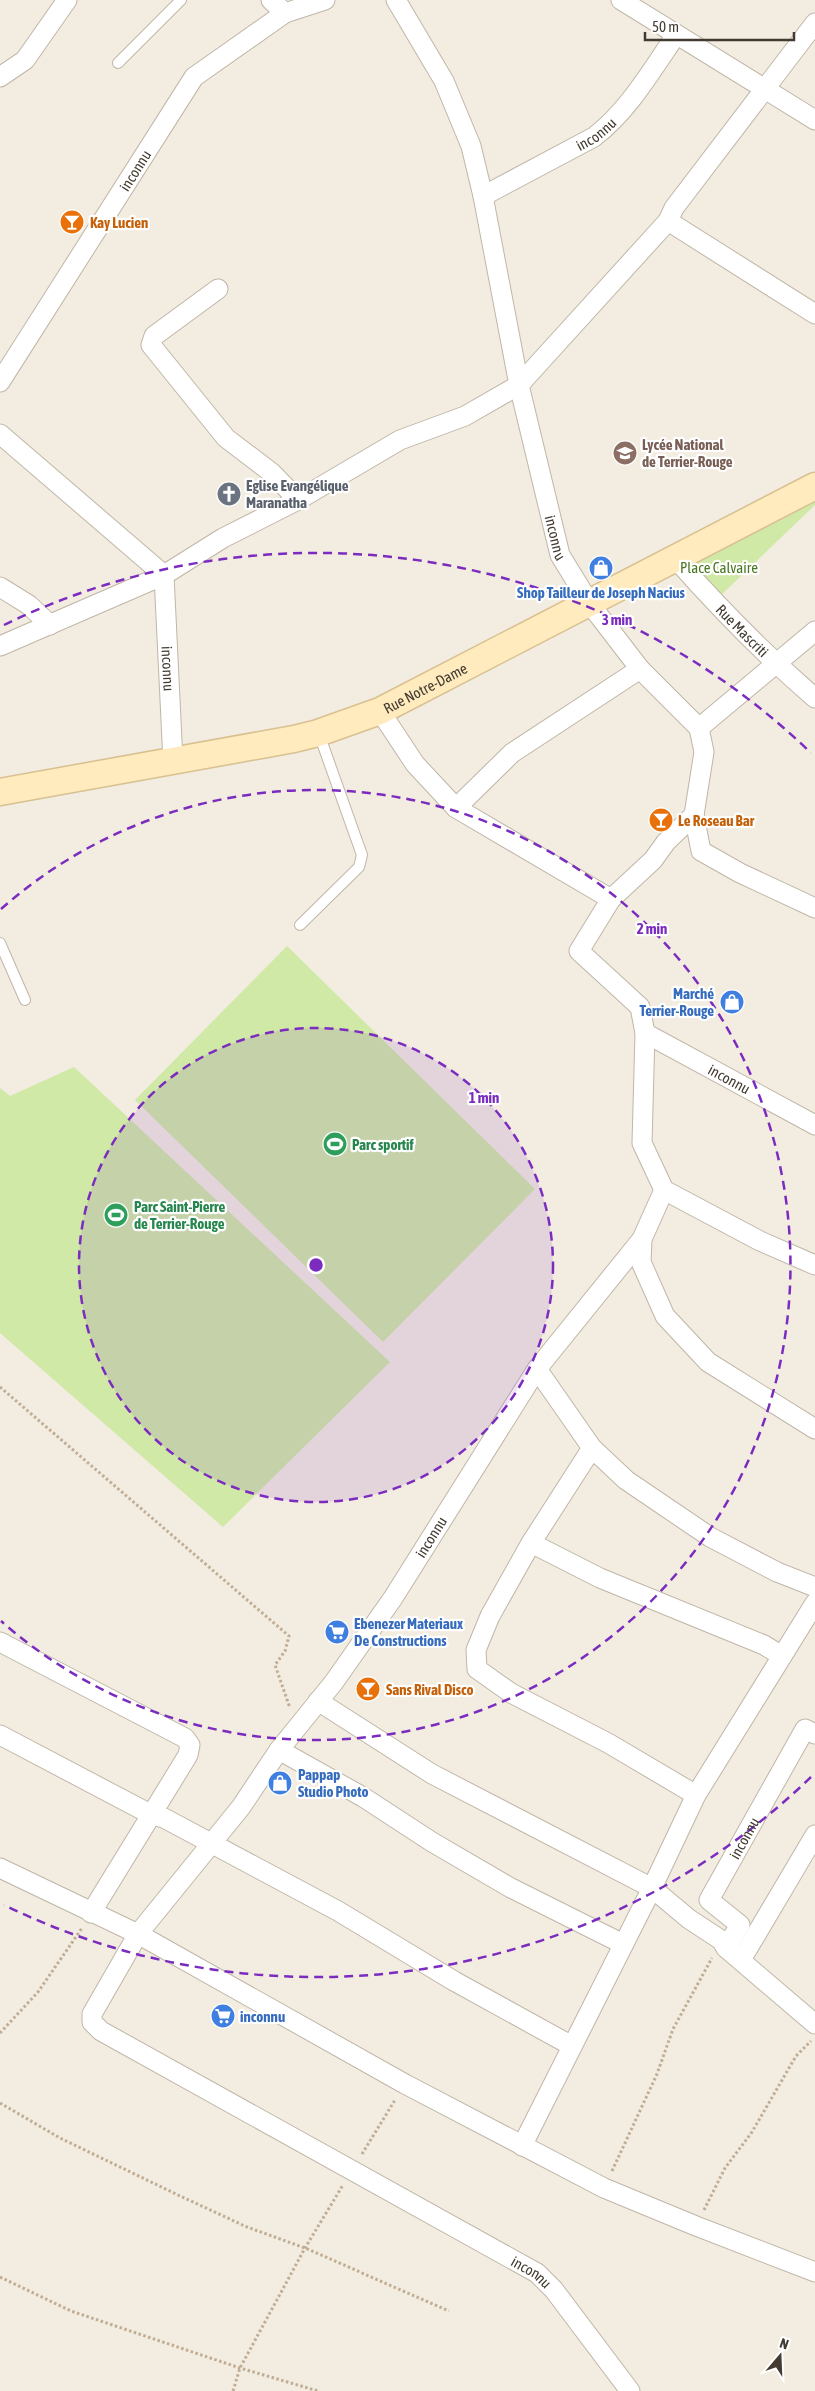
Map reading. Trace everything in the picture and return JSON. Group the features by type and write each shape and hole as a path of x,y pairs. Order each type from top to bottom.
{"street":[{"path":"0,77 24,60 66,0"},
{"name":"inconnu","path":"0,382 194,77 278,6 325,0"},
{"name":"inconnu","path":"396,0 444,81 471,146 483,196 519,385 560,555 590,604 640,669 699,728"},
{"path":"621,0 676,35 765,87 815,120"},
{"path":"0,646 164,575 223,538 298,500 400,440 464,416 519,385 668,221 674,208 815,23"},
{"name":"inconnu","path":"483,196 594,138 608,126 629,102 676,35"},
{"path":"668,221 815,314"},
{"path":"218,289 154,336 151,345 226,438 272,473 298,500"},
{"path":"0,434 164,575"},
{"name":"Rue Notre-Dame","path":"0,792 172,762 318,733 380,711 815,486"},
{"name":"Rue Mascriti","path":"675,558 718,607 775,664 815,698"},
{"name":"inconnu","path":"164,575 172,762"},
{"path":"0,587 29,606 50,625"},
{"path":"815,631 699,728 704,752 694,815 701,851 740,873 815,908"},
{"path":"456,808 512,754 640,669"},
{"path":"380,711 415,764 456,808 611,899"},
{"path":"694,815 666,842 653,860 611,899 579,951 640,1007 645,1033 642,1143 664,1190 760,1241 815,1265"},
{"name":"inconnu","path":"645,1033 815,1126"},
{"name":"inconnu","path":"630,2391 554,2290 537,2273 100,2030 92,2022 92,2014 138,1934 241,1807 279,1750 334,1682 393,1598 537,1369 642,1239 664,1190"},
{"name":"inconnu","path":"642,1239 641,1262 665,1316 708,1362 815,1429"},
{"path":"537,1369 592,1448 626,1480 710,1537 777,1572 815,1586"},
{"path":"592,1448 532,1543 490,1616 476,1650 477,1669 511,1693 608,1743 696,1796"},
{"path":"532,1543 600,1578 755,1642 782,1656"},
{"path":"522,2146 652,1888 696,1796 815,1603"},
{"path":"0,1642 185,1738 190,1745 188,1755 91,1912"},
{"path":"318,1700 432,1774 652,1888 689,1920 729,1949 815,2024"},
{"name":"inconnu","path":"729,1949 740,1925 710,1900 806,1729 815,1734"},
{"path":"0,1735 152,1815 164,1818 211,1842 338,1911 454,1982 572,2046"},
{"path":"279,1750 363,1797 432,1842 510,1888 623,1944"},
{"path":"729,1949 815,1835"},
{"path":"0,1868 138,1934 405,2084 604,2188 815,2272"}],"lane":[{"path":"118,63 181,0"},
{"path":"300,925 359,867 362,855 318,733"},
{"path":"0,944 25,1000"}],"path":[{"path":"0,1387 289,1636 285,1651 275,1665 297,1726"},
{"path":"0,2034 38,1992 72,1946 91,1912"},
{"path":"604,2188 657,2074 673,2029 729,1949"},
{"path":"696,2226 725,2168 752,2132 796,2056 815,2036"},
{"path":"233,2391 240,2368 305,2248 405,2084"},
{"path":"0,2103 60,2138 247,2227 305,2248 449,2311"},
{"path":"0,2277 71,2312 240,2368 318,2391"}],"green space":[{"name":"Place Calvaire","path":"815,492 815,505 716,600 686,560"},
{"name":"Parc sportif","path":"287,946 535,1189 383,1342 135,1100"},
{"name":"Parc Saint-Pierre de Terrier-Rouge","path":"74,1067 390,1362 223,1527 0,1333 0,1088 10,1096"}],"place":[{"name":"Kay Lucien","path":"72,222"},
{"name":"Lycée National de Terrier-Rouge","path":"625,453"},
{"name":"Eglise Evangélique Maranatha","path":"229,494"},
{"name":"Shop Tailleur de Joseph Nacius","path":"601,568"},
{"name":"Le Roseau Bar","path":"661,820"},
{"name":"Marché Terrier-Rouge","path":"732,1002"},
{"name":"Parc sportif","path":"335,1144"},
{"name":"Parc Saint-Pierre de Terrier-Rouge","path":"116,1215"},
{"name":"Ebenezer Materiaux De Constructions","path":"337,1632"},
{"name":"Sans Rival Disco","path":"368,1689"},
{"name":"Pappap Studio Photo","path":"280,1783"},
{"name":"inconnu","path":"223,2016"}]}
